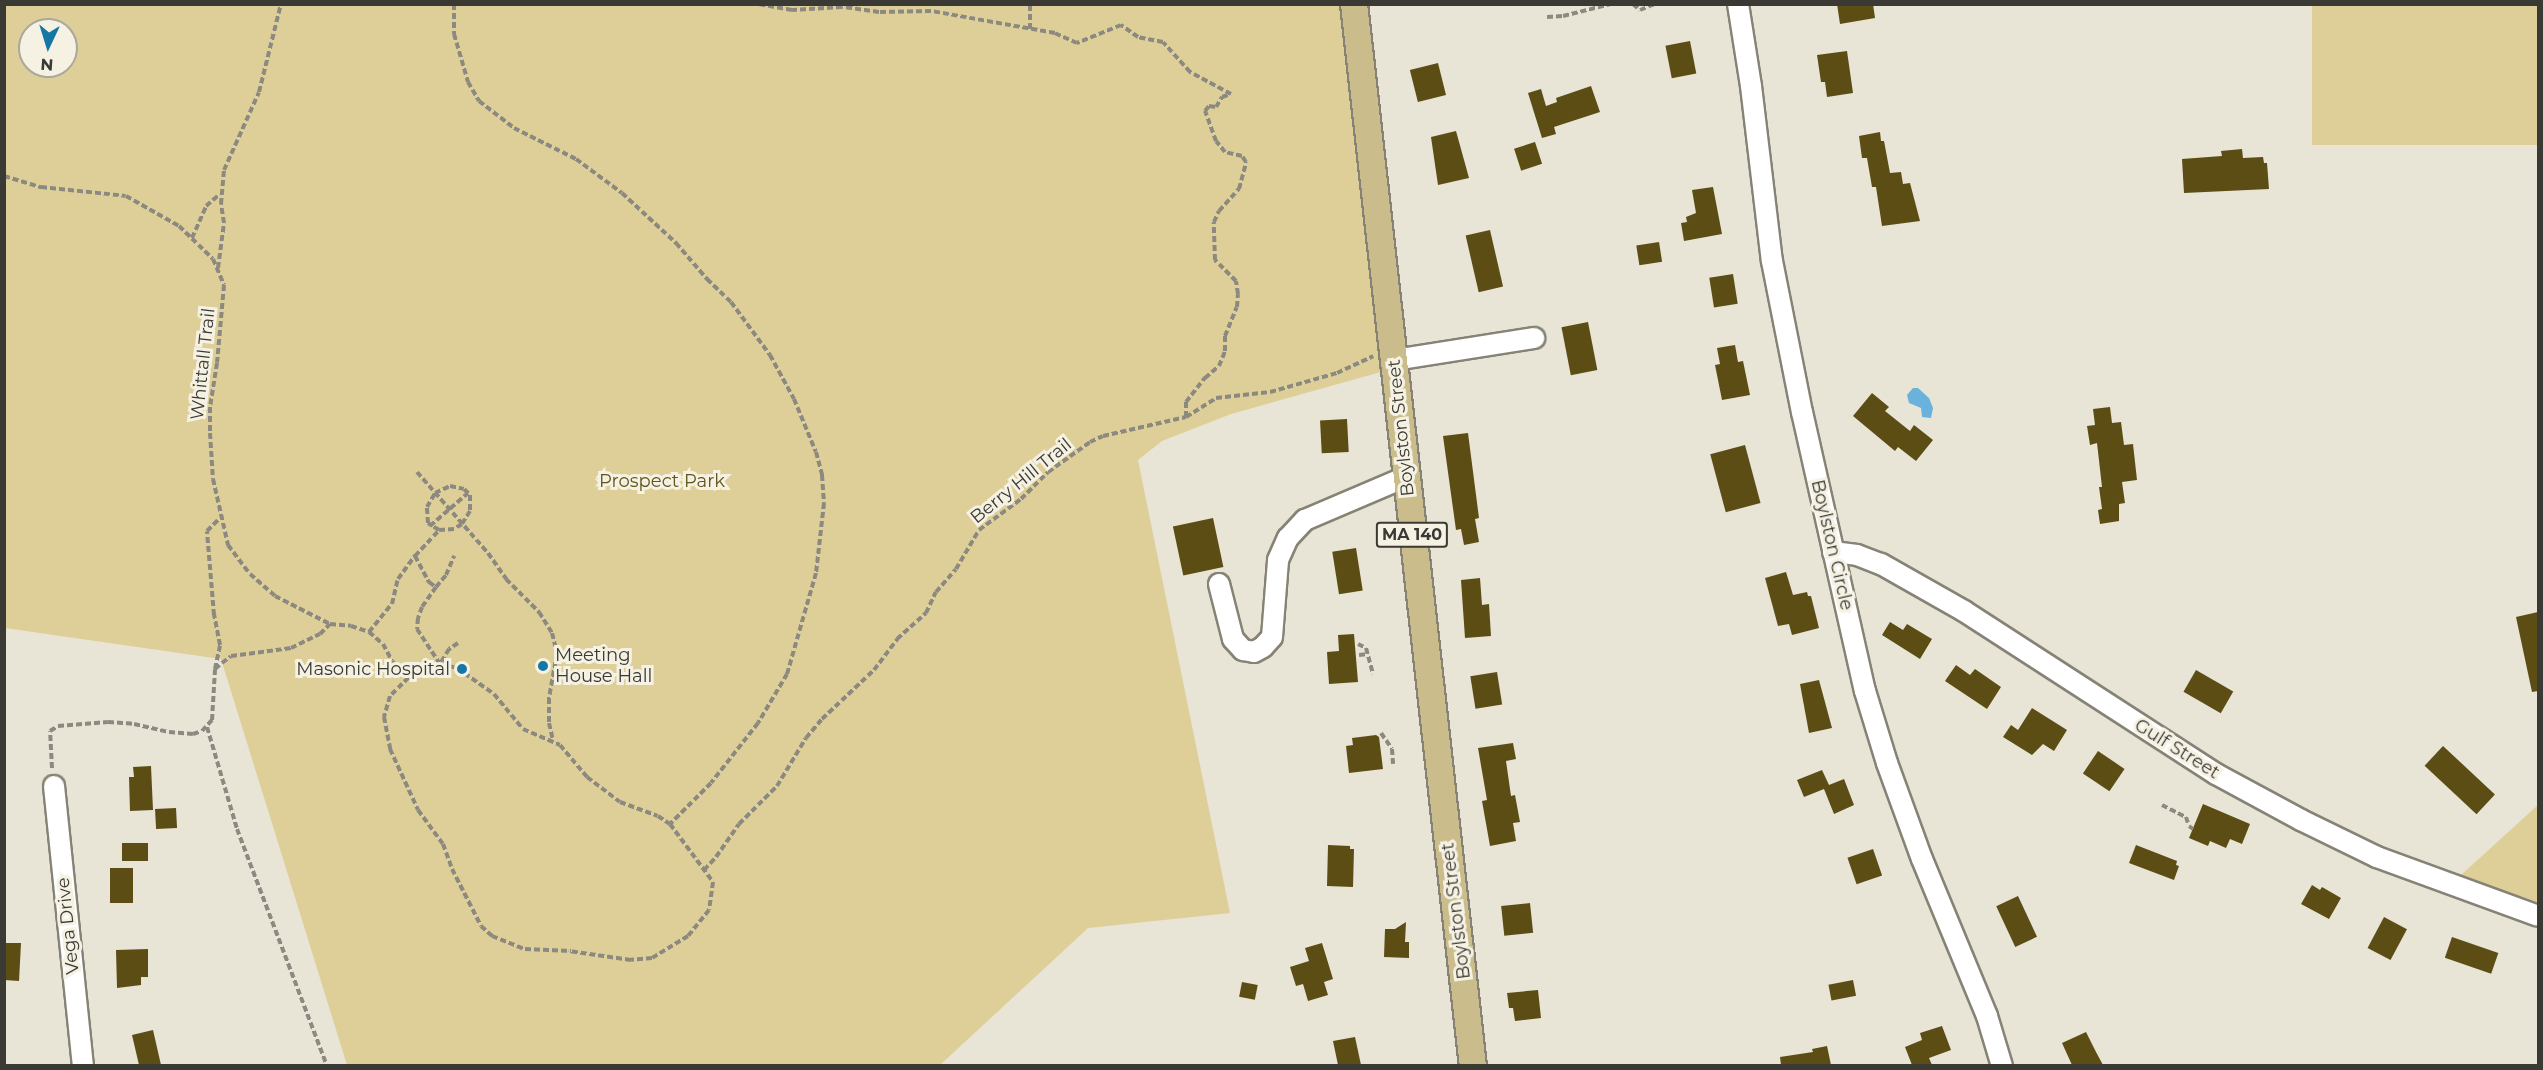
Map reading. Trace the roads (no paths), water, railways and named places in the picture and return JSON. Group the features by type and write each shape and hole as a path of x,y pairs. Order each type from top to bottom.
{"main road":[{"name":"Boylston Street","path":"1354,4 1473,1065"}],"street":[{"name":"Boylston Circle","path":"1738,4 1751,86 1772,261 1833,552 1865,690 1887,763 1922,859 1987,1016 2002,1065"},
{"path":"1394,354 1534,338"},
{"path":"1219,584 1233,639 1243,650 1254,652 1263,647 1272,637 1278,560 1287,538 1305,519 1406,477"},
{"name":"Gulf Street","path":"1833,552 1857,555 1881,564 1964,611 2208,769 2301,820 2377,857 2538,916"},
{"name":"Vega Drive","path":"54,786 83,1065"}],"water":[{"path":"1913,388 1918,388 1929,398 1933,408 1931,418 1922,417 1921,408 1909,403 1907,395"}],"place":[{"name":"Meeting House Hall","path":"543,666"},
{"name":"Masonic Hospital","path":"462,669"}],"park label":[{"name":"Prospect Park","path":"662,481"}]}
